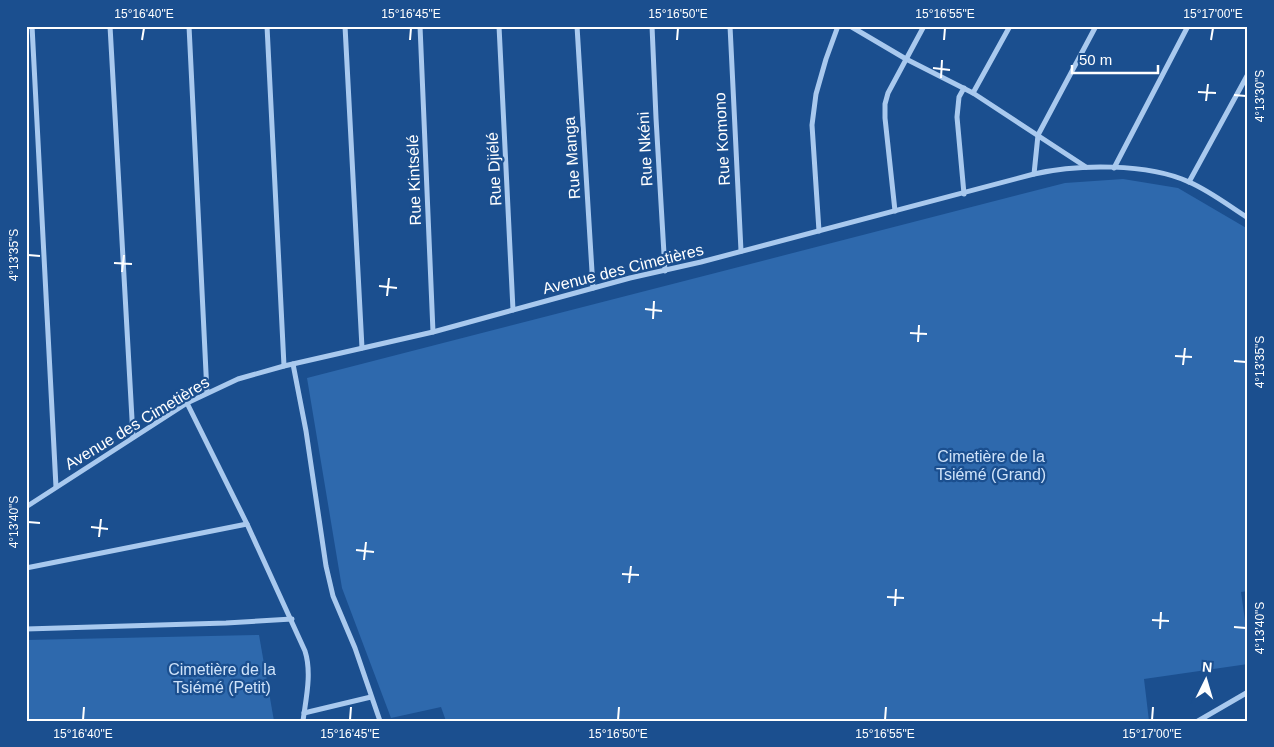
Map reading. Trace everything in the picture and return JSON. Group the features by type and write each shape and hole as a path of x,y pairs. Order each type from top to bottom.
{"street":[{"path":"32,26 56,486"},
{"path":"110,26 133,438"},
{"path":"189,26 207,393"},
{"path":"267,26 284,366"},
{"path":"345,26 362,348"},
{"name":"Rue Kintsélé","path":"420,26 433,332"},
{"name":"Rue Djiélé","path":"499,26 513,310"},
{"name":"Rue Manga","path":"577,26 593,288"},
{"name":"Rue Nkéni","path":"652,26 665,271"},
{"name":"Rue Komono","path":"730,26 740,251"},
{"path":"819,231 812,125 819,85 838,26"},
{"path":"850,26 973,93 1087,167"},
{"path":"894,211 884,118 885,104 888,93 924,26"},
{"path":"973,93 1010,26"},
{"path":"1034,174 1038,135 1096,26"},
{"path":"1114,168 1188,26"},
{"path":"1189,182 1248,74"},
{"path":"964,88 959,97 957,117 964,194"},
{"name":"Avenue des Cimetières","path":"26,507 56,486 187,404 238,379 284,366 433,332 593,288 964,194 1034,174 1052,170 1087,167 1148,171 1189,182 1248,218"},
{"path":"293,364 306,431 326,566 333,596 355,648 380,721"},
{"path":"187,404 247,524 305,651 308,663 308,679 304,721"},
{"path":"26,568 247,524"},
{"path":"26,630 292,619"},
{"path":"1198,721 1248,692"},
{"path":"304,713 371,697"}],"green space":[{"name":"Cimetière de la Tsiémé (Grand)","path":"1123,179 1178,188 1248,229 1248,591 1241,592 1248,642 1248,664 1144,679 1149,721 446,721 441,707 391,718 342,588 307,378 1065,183"},
{"name":"Cimetière de la Tsiémé (Petit)","path":"259,635 274,721 26,721 26,640"}]}
